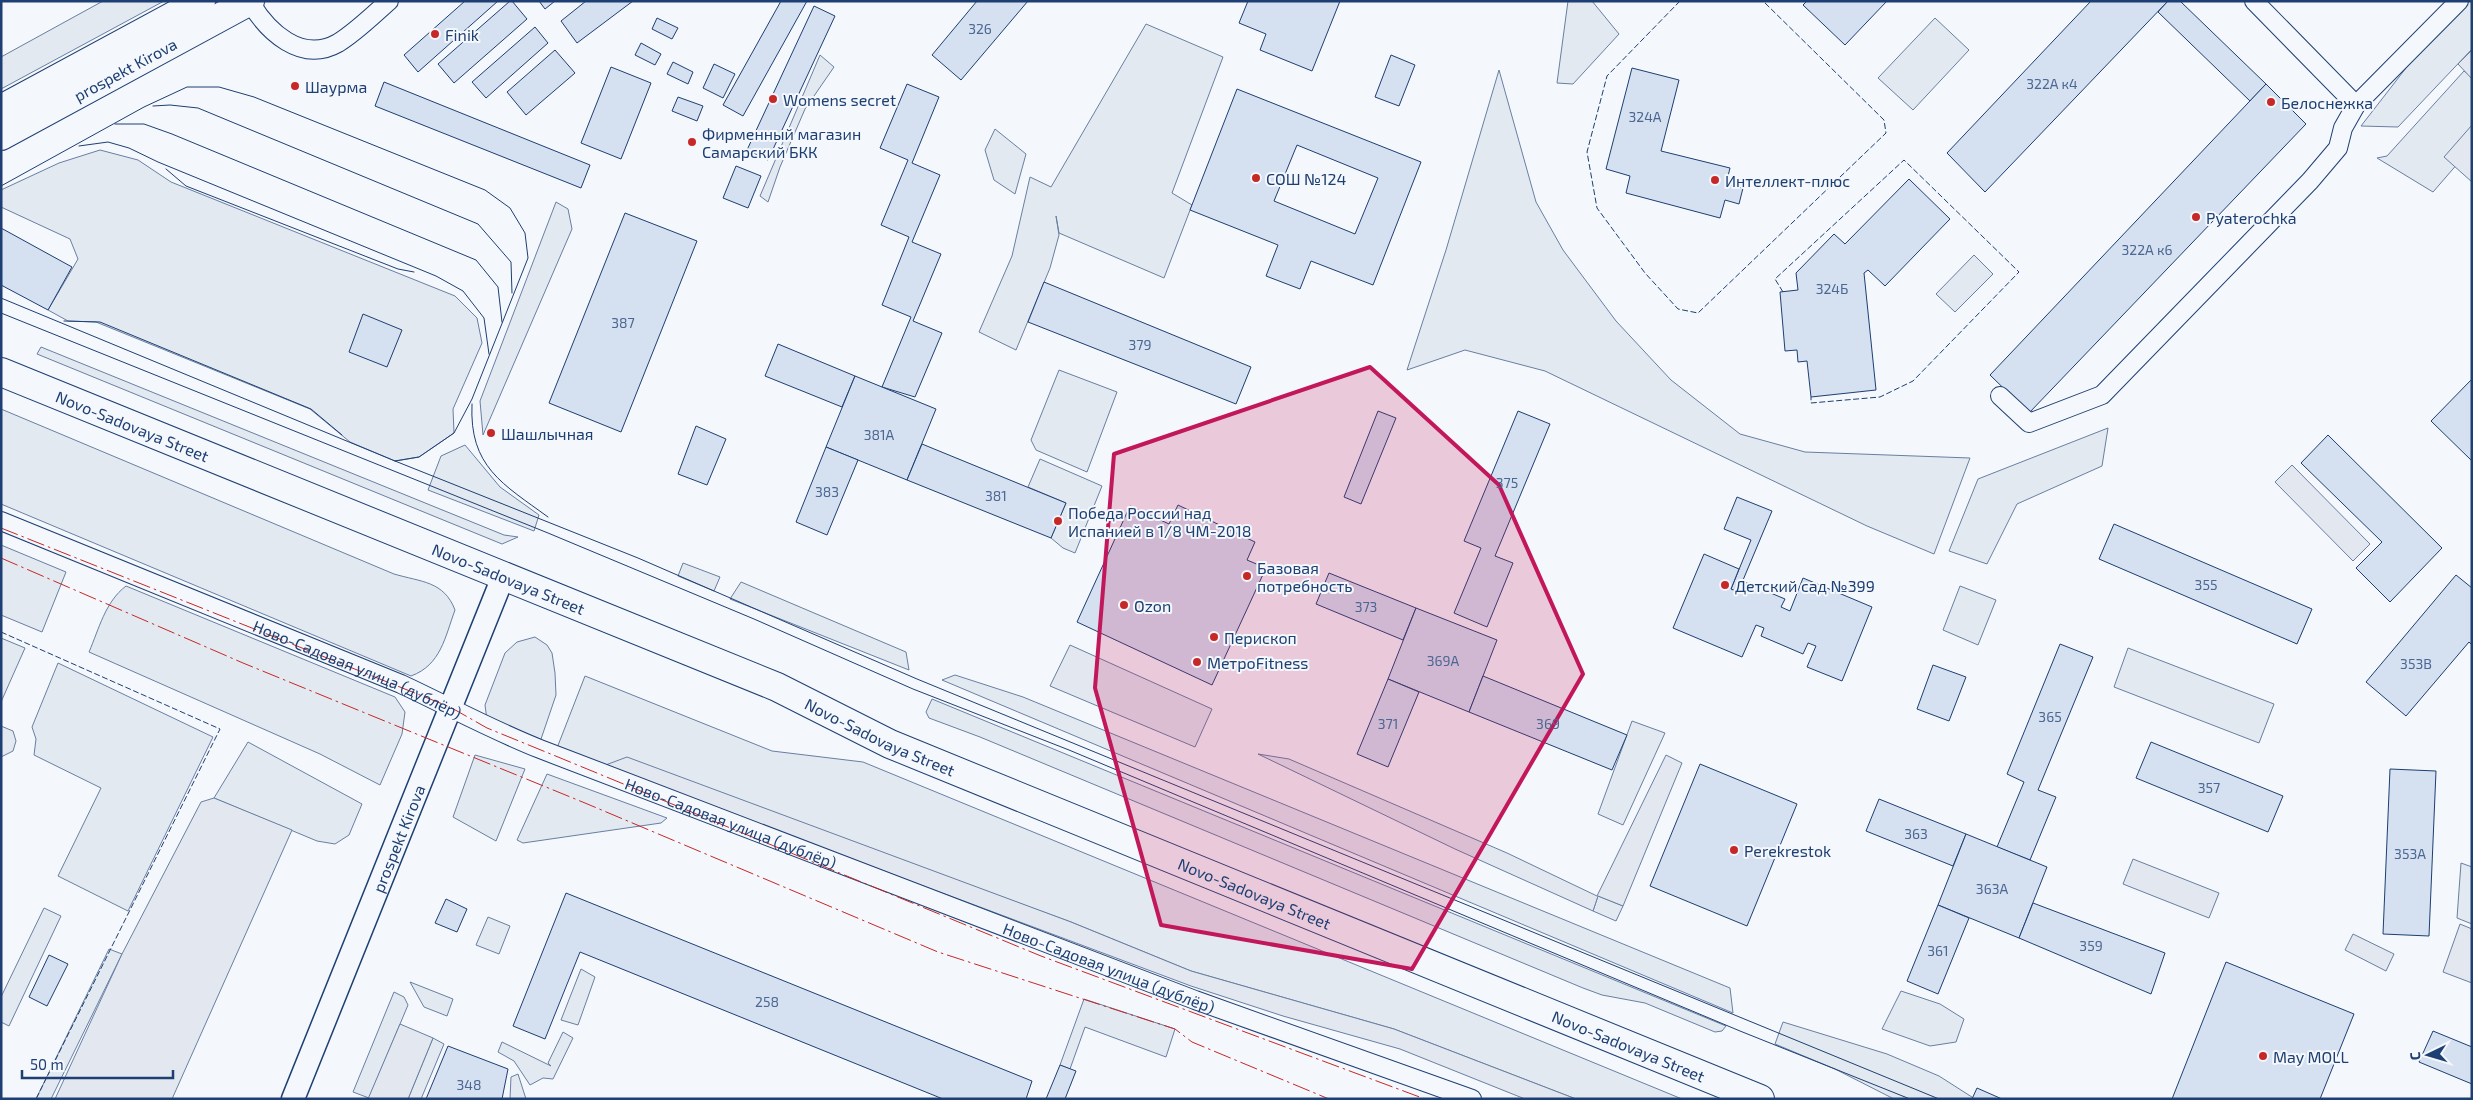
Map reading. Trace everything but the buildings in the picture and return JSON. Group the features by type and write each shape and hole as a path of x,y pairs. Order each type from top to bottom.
{"main road":[{"name":"prospekt Kirova","path":"1,108 201,1"},
{"name":"prospekt Kirova","path":"1,136 250,1"},
{"name":"Novo-Sadovaya Street","path":"1,372 777,687 890,744 1710,1076 1760,1099"}],"street":[{"path":"250,1 270,29 284,40 300,48 319,49 337,43 389,1"},
{"path":"2254,1 2356,105"},
{"path":"2000,396 2029,423 2102,395 2310,181 2338,148 2343,128 2356,105 2459,1"},
{"name":"Ново-Садовая улица (дублёр)","path":"1,521 401,684 450,707 487,728 558,756 1195,1000 1472,1099"},
{"name":"prospekt Kirova","path":"293,1099 503,577"}],"highlighted area":[{"path":"1370,367 1499,485 1583,674 1412,969 1161,925 1095,688 1114,454"}],"shaded area":[{"path":"103,1 164,1 1,89 1,57"},
{"path":"1568,1 1592,1 1619,34 1573,84 1557,83"},
{"path":"2458,1 2472,1 2472,49 2398,127 2361,126"},
{"path":"1935,18 1969,50 1913,110 1878,78"},
{"path":"1146,24 1223,57 1172,193 1192,205 1164,278 1059,233 1056,216 1059,235 1050,268 1016,350 979,332 1012,256 1030,177 1051,187"},
{"path":"2472,50 2472,79 2458,64"},
{"path":"820,55 834,67 805,109 780,167 768,202 760,196"},
{"path":"1499,70 1536,202 1563,250 1616,321 1671,380 1740,434 1805,452 1970,458 1934,554 1867,526 1545,371 1465,350 1407,370 1446,250"},
{"path":"2464,71 2472,77 2472,147 2433,192 2377,158 2387,156"},
{"path":"2472,125 2472,182 2444,157"},
{"path":"995,129 1026,154 1015,194 994,180 985,150"},
{"path":"100,150 138,160 171,182 455,296 477,318 482,343 453,409 454,433 419,457 395,461 350,442 310,409 96,322 68,321 48,310 78,259 70,239 1,207 1,190 59,163"},
{"path":"556,202 568,209 572,229 483,435 480,401"},
{"path":"1974,255 1993,274 1955,312 1936,294"},
{"path":"41,347 504,535 518,537 502,544 37,354"},
{"path":"1059,370 1117,392 1087,472 1036,450 1031,440"},
{"path":"1,409 394,574 422,581 438,588 445,593 455,610 441,649 429,665 411,676 1,504"},
{"path":"2108,428 2102,466 2017,504 1987,564 1949,551 1978,479"},
{"path":"465,445 500,487 539,515 534,531 428,490 441,456"},
{"path":"1040,459 1102,486 1075,553 1063,548 1051,538 1066,503 1028,487"},
{"path":"2292,465 2370,544 2353,561 2275,482"},
{"path":"1,545 66,572 42,632 1,615"},
{"path":"683,563 720,577 714,591 678,576"},
{"path":"741,582 906,652 909,670 730,599"},
{"path":"126,586 395,697 405,712 402,734 380,785 320,754 89,652 108,608 119,592"},
{"path":"1960,586 1996,600 1978,645 1943,630"},
{"path":"535,637 547,645 552,653 555,673 556,695 540,742 487,720 485,705 505,653 517,642"},
{"path":"1,638 25,648 1,702"},
{"path":"1070,645 1212,709 1195,747 1050,686"},
{"path":"2128,648 2274,704 2259,743 2114,687"},
{"path":"58,663 213,737 128,911 58,876 101,788 34,755 36,739 32,727"},
{"path":"955,675 1023,697 1730,988 1733,1013 942,680"},
{"path":"585,676 772,751 863,762 1682,1099 1576,1099 1394,1029 1191,971 1071,922 748,804 603,766 557,748"},
{"path":"932,699 1726,1026 1722,1031 1715,1032 1645,1003 1602,995 1583,988 980,737 929,718 926,712"},
{"path":"1632,721 1665,733 1623,825 1598,814"},
{"path":"1,726 13,731 16,741 13,751 1,757"},
{"path":"248,742 362,804 349,835 335,844 317,841 214,798"},
{"path":"1258,754 1289,759 1507,853 1597,896 1666,755 1682,763 1623,906 1598,896 1593,911 1455,849"},
{"path":"475,755 525,769 496,841 453,817"},
{"path":"627,757 1071,922 1191,971 1394,1029 1576,1099 1525,1099 1400,1049 1283,1016 1191,986 603,766"},
{"path":"547,774 667,818 661,823 523,843 517,840"},
{"path":"214,798 292,830 172,1099 55,1099 122,954 201,802"},
{"path":"2133,859 2219,893 2209,918 2123,884"},
{"path":"2461,863 2472,867 2472,924 2457,918"},
{"path":"1598,896 1623,906 1616,921 1593,911"},
{"path":"44,908 61,916 9,1026 1,1022 1,997"},
{"path":"488,917 510,926 499,954 476,945"},
{"path":"2460,924 2472,929 2472,983 2443,972"},
{"path":"2353,934 2394,954 2386,971 2345,950"},
{"path":"109,949 122,954 51,1099 36,1099"},
{"path":"581,969 595,977 578,1025 561,1020"},
{"path":"410,982 453,999 447,1016 424,1007"},
{"path":"1901,991 1940,1004 1964,1019 1956,1042 1930,1046 1882,1029"},
{"path":"394,992 404,997 408,1005 369,1098 353,1092"},
{"path":"1084,999 1175,1029 1166,1057 1085,1027 1070,1069 1060,1065"},
{"path":"1783,1022 1887,1054 1939,1076 1975,1099 1894,1099 1835,1069 1775,1044"},
{"path":"400,1024 433,1038 408,1099 368,1099"},
{"path":"563,1032 573,1038 553,1079 543,1078 530,1085 514,1061 498,1052 502,1042 551,1066 548,1063"},
{"path":"433,1038 444,1044 421,1099 408,1099"},
{"path":"518,1074 526,1099 510,1099 511,1077"}],"tram line":[{"path":"1,186 144,107 187,87 219,87 254,97 485,190 510,208 525,233 528,258 472,399 454,433 419,457 395,461"},
{"path":"153,106 170,105 198,108 478,224 511,262 512,293"},
{"path":"115,124 144,124 172,134 476,260 498,287 502,322"},
{"path":"79,146 108,142 129,148 158,162 436,276 463,291 484,318 489,354"},
{"path":"166,169 186,186 398,269 414,272"},
{"path":"1,298 395,461 638,558 917,679 1939,1099"},
{"path":"1,313 548,533 754,619 913,689 1069,750 1740,1031 1910,1099"},
{"path":"64,321 100,322 311,409 342,435"},
{"path":"472,404 476,444 483,459 503,483 548,517"}],"fence":[{"path":"1680,1 1607,76 1587,152 1597,208 1645,273 1678,309 1698,313 1886,133 1884,120 1763,1"},
{"path":"1783,292 1775,279 1904,160 2019,272 1913,381 1880,397 1811,403 1811,397"},
{"path":"1,632 220,729 36,1099"}],"power":[{"path":"1,528 450,707 487,728 1041,956 1425,1099"},
{"path":"1,558 243,663 585,803 938,952 1175,1029 1192,1042 1329,1099"}],"place":[{"name":"Finik","path":"435,34"},
{"name":"Шаурма","path":"295,86"},
{"name":"Womens secret","path":"773,99"},
{"name":"Белоснежка","path":"2271,102"},
{"name":"Фирменный магазин Самарский БКК","path":"692,142"},
{"name":"СОШ №124","path":"1256,178"},
{"name":"Интеллект-плюс","path":"1715,180"},
{"name":"Pyaterochka","path":"2196,217"},
{"name":"Шашлычная","path":"491,433"},
{"name":"Победа России над Испанией в 1/8 ЧМ-2018","path":"1058,521"},
{"name":"Базовая потребность","path":"1247,576"},
{"name":"Детский сад №399","path":"1725,585"},
{"name":"Ozon","path":"1124,605"},
{"name":"Перископ","path":"1214,637"},
{"name":"МетроFitness","path":"1197,662"},
{"name":"Perekrestok","path":"1734,850"},
{"name":"May MOLL","path":"2263,1056"}]}
